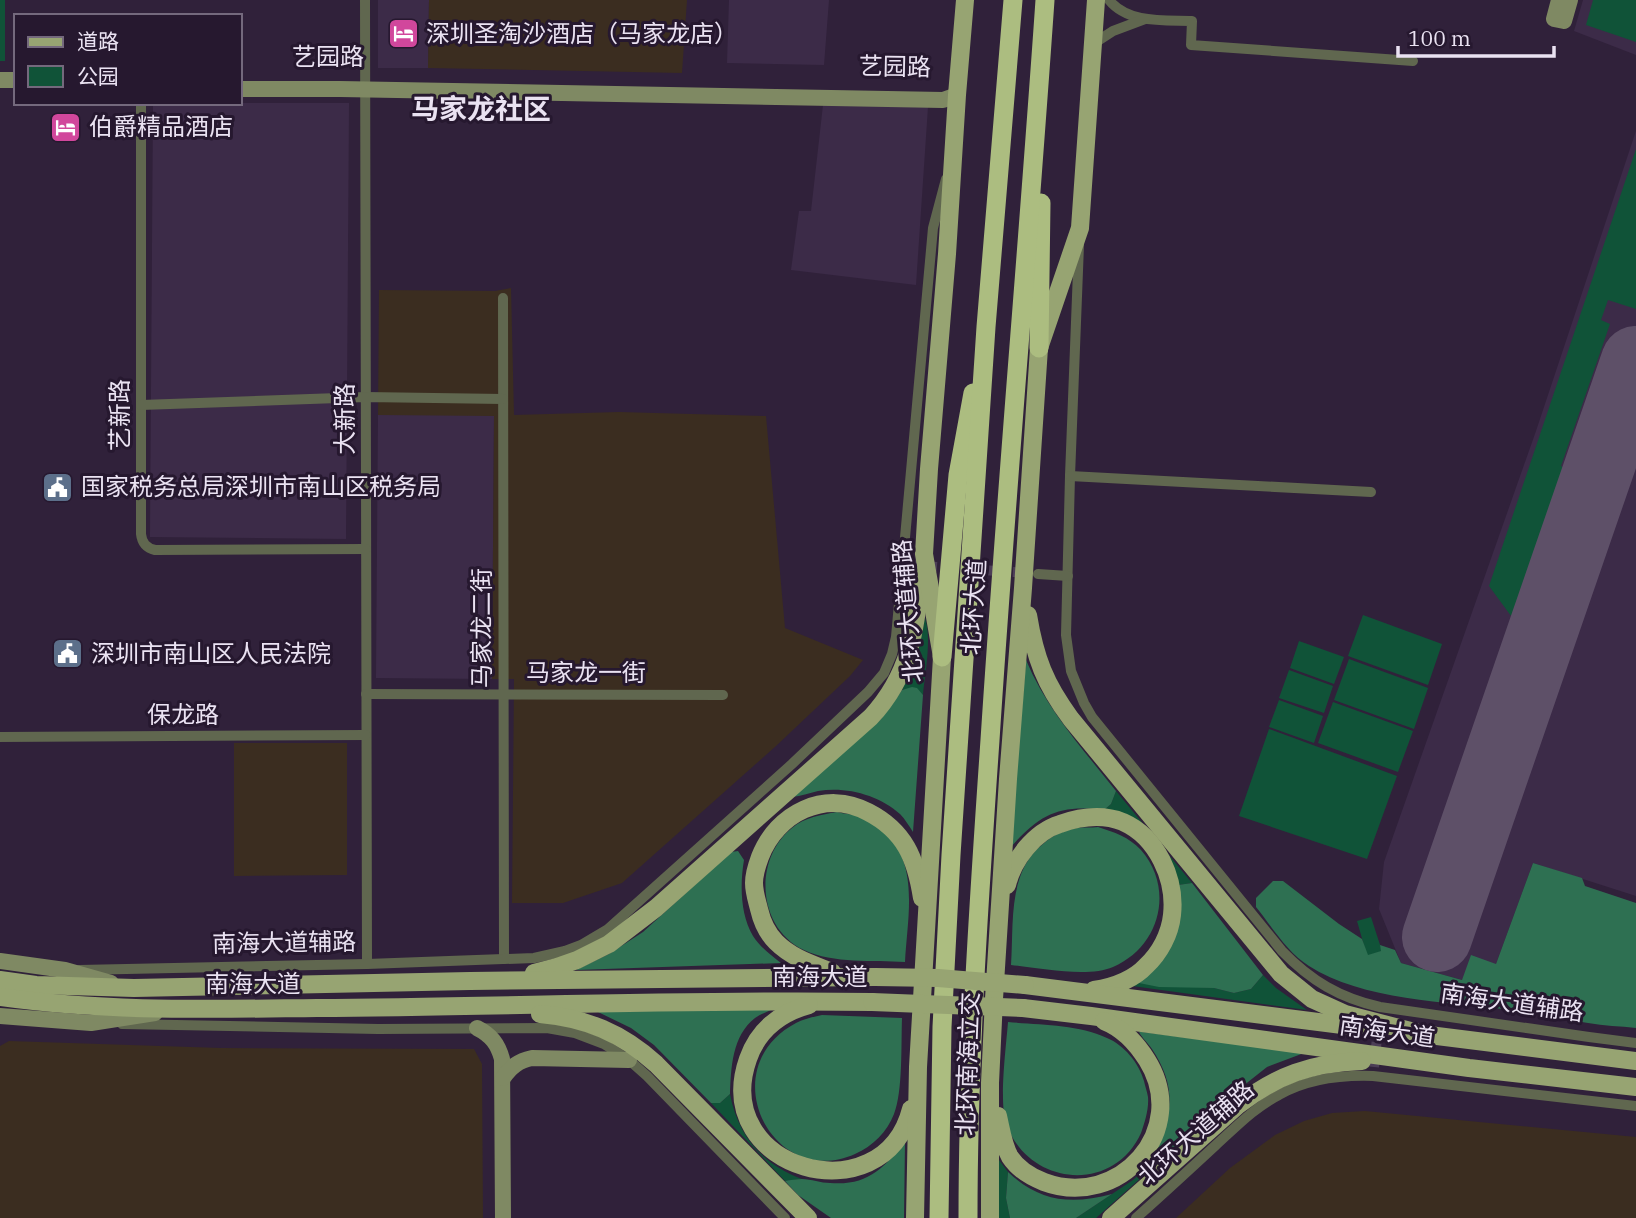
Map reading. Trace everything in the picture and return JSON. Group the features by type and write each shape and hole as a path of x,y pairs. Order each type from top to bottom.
{"highway":[{"name":"北环大道","path":"939,1218 942,1014 986,327 1013,0"},
{"name":"北环大道","path":"968,1218 979,895 1046,5"},
{"path":"1040,348 1046,5"},
{"path":"942,657 958,475 986,327"}],"main road":[{"name":"北环大道辅路","path":"915,1218 918,1067 942,657 913,561 929,469 965,0"},
{"path":"999,912 1040,348 1080,228 1096,0"},
{"path":"470,981 557,967 609,944 656,908 871,717 885,702 896,684 913,638 913,561"},
{"path":"1023,588 1036,654 1055,697 1281,974 1312,999 1329,1008 1430,1036"},
{"path":"842,976 803,961 775,941 767,930 756,899 754,883 757,867 770,837 782,823 810,806 834,803 860,808 878,817 903,840 917,872 926,939"},
{"path":"999,912 1009,877 1019,857 1033,840 1054,826 1077,818 1097,817 1121,821 1138,831 1154,848 1166,868 1172,914 1167,934 1158,953 1145,968 1124,982 1081,992"},
{"name":"北环南海立交","path":"990,1218 990,1083 999,912"},
{"name":"南海大道","path":"0,980 36,985 134,988 842,976 938,978 1025,985 1630,1059"},
{"name":"南海大道","path":"0,996 81,1006 181,1009 471,1007 698,1001 827,1001 1023,1008 1634,1087"},
{"path":"827,1001 795,1009 775,1021 755,1042 748,1056 741,1090 747,1119 754,1133 777,1157 820,1176 849,1175 877,1162 898,1141 905,1128 915,1094 918,1067"},
{"path":"471,1007 570,1018 602,1028 632,1043 656,1063 808,1218"},
{"path":"990,1083 1010,1156 1020,1168 1036,1179 1069,1188 1088,1187 1106,1183 1124,1173 1151,1144 1158,1127 1161,1106 1159,1087 1141,1050 1110,1023 1091,1016"},
{"path":"1111,1218 1237,1105 1276,1079 1296,1071 1341,1063 1367,1061 1440,1064"}],"street":[{"name":"大新路","path":"365,0 367,964"},
{"path":"1109,0 1125,14 1145,19 1192,21 1191,46 1413,61"},
{"path":"1559,0 1554,19 1564,22 1570,0"},
{"path":"1093,44 1113,30 1145,19"},
{"name":"艺园路","path":"242,79 365,84 944,91 957,95"},
{"name":"艺园路","path":"242,89 365,84"},
{"name":"艺新路","path":"141,105 143,543 150,549 366,549"},
{"path":"1038,574 1068,576 1080,228"},
{"name":"马家龙二街","path":"503,298 504,958"},
{"path":"141,405 366,397 503,399"},
{"path":"1070,476 1371,492"},
{"name":"南海大道辅路","path":"65,970 367,964 504,958 534,962 582,945 608,929 869,692 884,673 892,654 913,561"},
{"name":"南海大道辅路","path":"1068,576 1066,635 1071,671 1084,704 1298,968 1339,995 1380,1011 1636,1043"},
{"name":"马家龙一街","path":"366,694 723,695"},
{"name":"保龙路","path":"0,737 366,735"},
{"path":"0,961 65,970 134,988"},
{"path":"91,1023 181,1009"},
{"path":"0,1016 91,1023 378,1029 503,1028 535,1024 563,1030 604,1044 629,1060 785,1218"},
{"path":"477,1028 491,1037 502,1059 503,1218"},
{"path":"503,1079 518,1062 533,1058 629,1060"},
{"name":"北环大道辅路","path":"1136,1218 1250,1115 1278,1095 1304,1084 1333,1077 1373,1071 1636,1106"}],"shaded area":[{"name":"深圳圣淘沙酒店（马家龙店）","path":"378,0 429,0 428,68 378,68"},
{"path":"429,0 687,0 682,73 428,68"},
{"path":"729,0 829,0 824,65 727,63"},
{"path":"1583,0 1636,0 1636,55 1574,31"},
{"path":"349,103 346,539 150,537 153,105"},
{"path":"823,105 928,107 916,285 791,270 799,211 811,211"},
{"path":"1636,131 1636,896 1533,863 1496,964 1462,980 1401,963 1379,909 1384,862 1536,431"},
{"path":"511,288 514,415 619,412 766,416 785,628 863,660 850,676 776,746 622,883 563,903 512,903 514,679 492,679 494,416 378,415 379,290 495,291"},
{"path":"378,415 494,415 492,679 376,678"},
{"path":"234,743 347,743 347,875 234,876"},
{"path":"9,1041 221,1048 474,1049 482,1064 483,1218 0,1218 0,1046"},
{"path":"1365,1111 1636,1137 1636,1218 1176,1218 1230,1168 1275,1135 1304,1121 1332,1113"}],"green space":[{"path":"0,0 5,0 5,61 0,61"},
{"path":"1593,0 1636,0 1636,42 1586,25"},
{"path":"1636,149 1636,309 1608,300 1601,320 1610,324 1561,466 1580,477 1525,635 1489,586"},
{"path":"1363,615 1442,644 1428,685 1348,656"},
{"path":"925,618 928,646 923,695 914,688 902,690 916,655"},
{"path":"1299,641 1344,657 1334,684 1290,668"},
{"path":"1349,659 1428,688 1414,729 1334,700"},
{"path":"1026,660 1044,696 1116,791 1111,804 1104,810 1074,809 1051,814 1030,827 1010,848"},
{"path":"1289,670 1333,686 1324,713 1279,698"},
{"path":"917,688 923,695 913,832 892,807 862,794 829,790 792,797 881,719 902,690"},
{"path":"1279,700 1323,716 1314,743 1269,727"},
{"path":"1333,702 1413,731 1398,772 1318,743"},
{"path":"1269,729 1397,776 1367,859 1239,816"},
{"path":"1116,791 1192,883 1178,885 1169,862 1104,810 1111,804"},
{"path":"837,812 859,816 871,822 886,834 898,850 908,880 909,896 905,962 828,958 804,950 788,940 769,910 766,874 779,841 802,821"},
{"path":"1098,827 1115,833 1141,850 1158,882 1157,916 1142,946 1113,967 1090,972 1011,965 1015,900 1023,869 1031,856 1063,831"},
{"path":"738,851 744,860 742,899 749,927 759,944 781,963 576,970 609,954 643,932 731,852"},
{"path":"1533,863 1582,878 1585,886 1636,903 1636,1028 1406,998 1354,986 1330,977 1301,960 1280,939 1256,907 1256,898 1273,881 1283,881 1362,939 1368,955 1381,951 1380,945 1395,950 1401,963 1462,980 1471,955 1496,964"},
{"path":"1192,883 1263,975 1251,989 1234,993 1214,988 1159,987 1134,982 1143,976 1178,885"},
{"path":"1371,917 1382,951 1367,956 1357,921"},
{"path":"1263,975 1307,1010 1125,985 1134,982 1214,988 1234,993 1251,989"},
{"path":"775,1008 747,1025 734,1053 730,1094 720,1103 711,1103 654,1045 631,1028 598,1012"},
{"path":"822,1015 902,1018 899,1093 891,1121 879,1138 862,1151 825,1161 799,1155 777,1141 762,1119 755,1094 758,1068 771,1043 796,1023"},
{"path":"1008,1022 1084,1030 1113,1041 1130,1055 1142,1074 1148,1102 1141,1133 1128,1153 1111,1166 1092,1174 1071,1175 1051,1170 1032,1160 1017,1144 1006,1123 1003,1102"},
{"path":"1139,1032 1304,1053 1267,1067 1171,1151 1163,1152 1157,1150 1169,1111 1168,1087 1160,1062"},
{"path":"730,1094 739,1123 754,1147 775,1165 802,1179 785,1181 711,1103 720,1103"},
{"path":"905,1142 904,1218 831,1218 798,1195 785,1181 802,1179 827,1183 854,1182 881,1168"},
{"path":"1157,1150 1171,1151 1096,1218 1076,1218 1133,1180 1146,1168"},
{"path":"996,1156 1008,1172 1006,1198 1010,1218 996,1218"},
{"path":"1008,1172 1032,1190 1057,1198 1070,1200 1112,1194 1076,1218 1010,1218 1006,1198"}],"taxiway":[{"path":"1623,397 1636,402"}],"runway":[{"path":"1437,937 1636,361"}],"tunnel":[{"path":"912,565 952,568"},
{"path":"968,569 1028,573"},
{"path":"1374,1067 1379,1018"}],"place":[{"name":"深圳圣淘沙酒店（马家龙店）","path":"403,34"},
{"name":"伯爵精品酒店","path":"66,127"},
{"name":"国家税务总局深圳市南山区税务局","path":"58,487"},
{"name":"深圳市南山区人民法院","path":"68,654"}],"district":[{"name":"马家龙社区","path":"481,109"}]}
